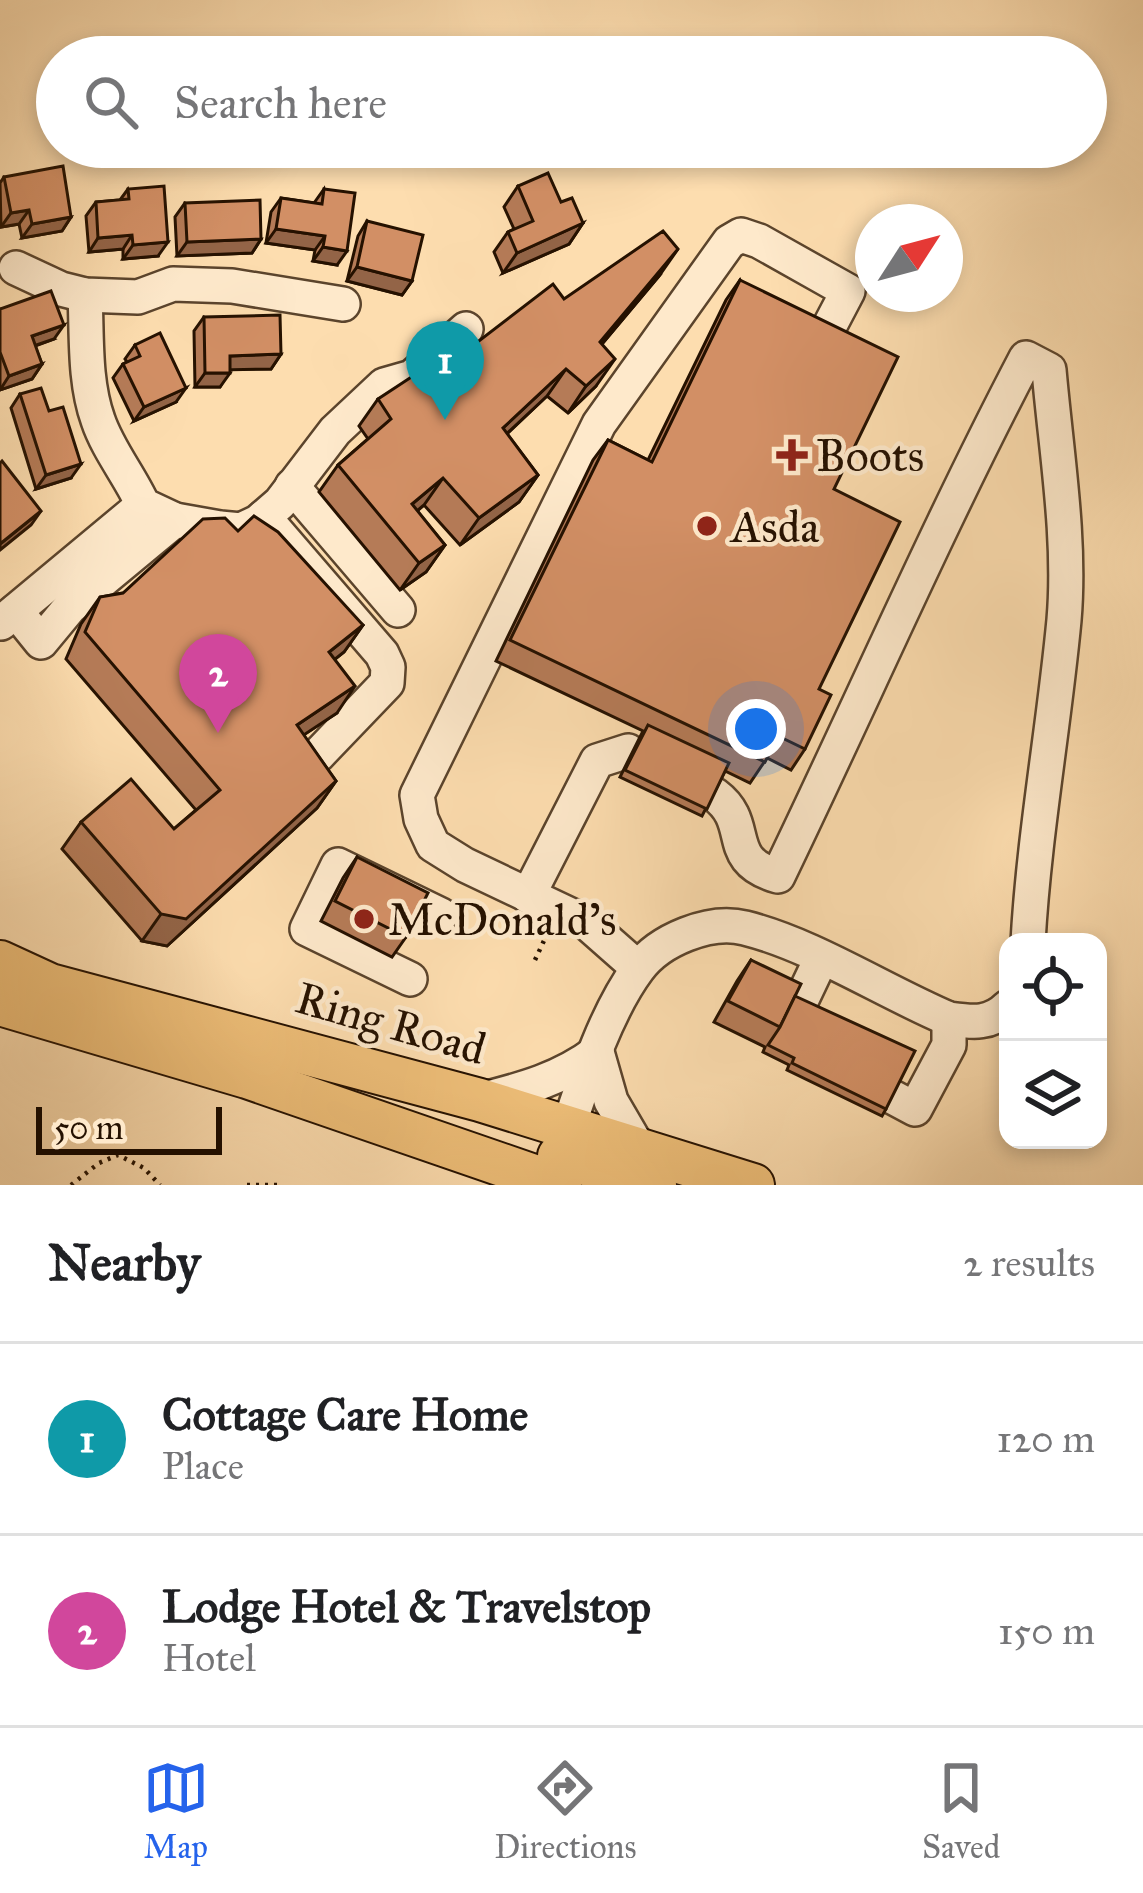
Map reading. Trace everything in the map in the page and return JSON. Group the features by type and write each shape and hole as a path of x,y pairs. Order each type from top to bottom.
{"main road":[{"name":"Ring Road","path":"0,962 50,985 480,1100 556,1162"},
{"name":"Ring Road","path":"0,1004 556,1162 647,1167 753,1185"}],"street":[{"path":"638,968 604,934 465,866 433,844 417,795 599,424 729,242 741,235 759,241 848,291 827,332"},
{"path":"16,268 85,295 138,297 172,284 232,286 344,304"},
{"path":"85,295 90,395 99,423 143,505 175,520 242,530 264,517 335,431 384,385 412,377 466,329"},
{"path":"715,795 733,816 747,862 778,877 929,551 1026,358 1049,370 1064,550 1064,615 1029,933"},
{"path":"292,486 398,610"},
{"path":"143,505 8,618 41,642 70,607 175,520"},
{"path":"264,517 368,637 388,667 386,683 318,754"},
{"path":"528,896 597,761 628,751"},
{"path":"410,979 307,929 338,865 441,915"},
{"path":"556,1162 597,1052 638,968 692,932 720,925 760,933 949,1019 980,1023 999,1016"},
{"path":"821,959 782,1039 915,1109 949,1045 949,1019"},
{"path":"480,1100 546,1082 572,1071 597,1052"},
{"path":"597,1052 611,1101 647,1167"}],"path":[{"path":"71,1185 118,1155 144,1168 160,1185"},
{"path":"247,1185 278,1185"}],"building":[{"path":"63,168 71,217 32,224 29,210 11,213 4,177"},
{"path":"548,173 561,202 572,198 583,223 517,253 508,232 533,221 518,186"},
{"path":"164,186 168,242 133,245 132,235 98,238 96,202 129,199 128,189"},
{"path":"324,189 355,193 347,251 323,247 325,236 276,229 281,198 322,204"},
{"path":"260,200 261,239 187,242 185,203"},
{"path":"367,221 423,235 412,281 357,267"},
{"path":"663,231 678,249 600,342 615,359 586,386 566,369 503,428 538,475 479,518 443,478 412,504 445,545 419,563 338,465 391,419 378,399 422,370 428,380 553,284 564,299"},
{"name":"Asda","path":"740,280 898,357 834,489 900,522 819,689 831,695 805,749 778,736 765,762 510,640 608,440 652,462"},
{"path":"51,291 64,325 32,336 42,364 9,376 0,352 0,309"},
{"path":"280,315 281,354 230,356 230,373 205,373 204,317"},
{"path":"160,333 186,388 144,407 123,364 140,356 135,345"},
{"path":"41,388 49,411 63,407 81,464 46,475 20,394"},
{"path":"0,463 41,511 0,544"},
{"path":"254,516 278,532 363,625 329,652 355,686 297,725 336,781 186,919 161,914 81,822 131,779 174,829 220,790 85,632 100,597 123,593 203,519 225,518 238,531"},
{"path":"648,725 729,763 707,809 625,770"},
{"path":"357,857 428,893 406,937 335,901"},
{"path":"751,960 801,984 780,1027 728,1001"},
{"path":"795,996 915,1051 886,1109 792,1063 794,1058 768,1045"}],"place":[{"name":"Cottage Care Home","path":"445,420"},
{"name":"Boots","path":"792,455"},
{"name":"Asda","path":"707,526"},
{"name":"Lodge Hotel & Travelstop","path":"218,733"},
{"name":"McDonald's","path":"364,919"}]}
